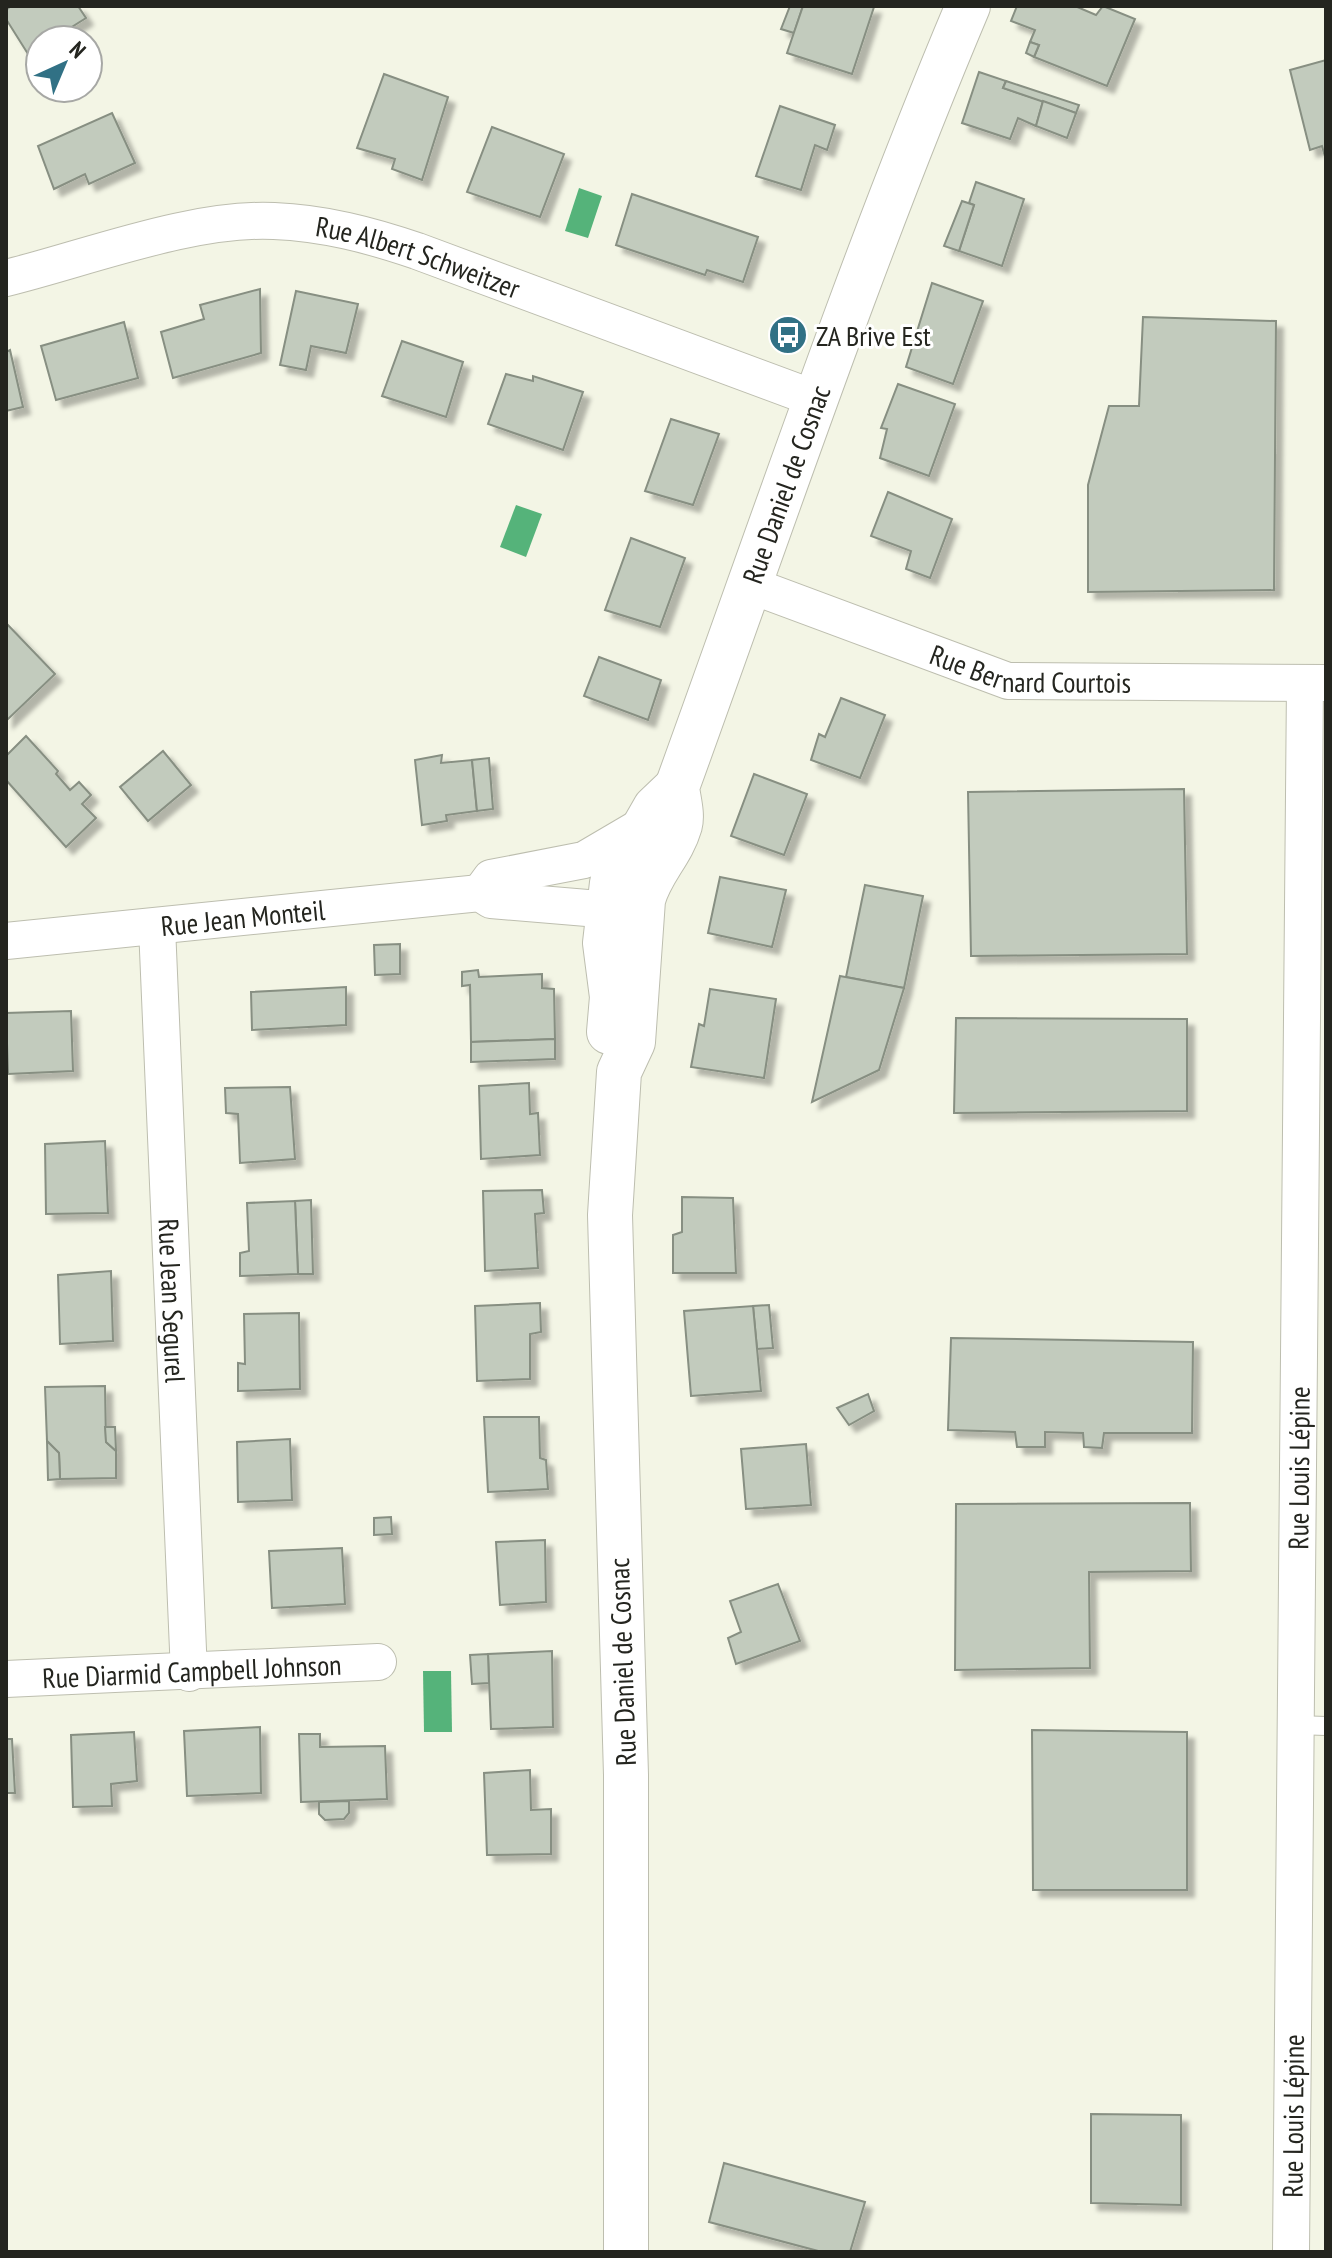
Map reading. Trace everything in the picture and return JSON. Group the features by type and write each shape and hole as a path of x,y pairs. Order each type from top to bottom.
{"street":[{"name":"Rue Daniel de Cosnac","path":"626,2252 626,1775 610,1293 610,1215 619,1072 608,1041 612,997 605,943 665,857 681,823 677,787 906,153 968,6"},
{"name":"Rue Albert Schweitzer","path":"6,278 216,225 272,221 310,224 363,233 417,251 816,399"},
{"name":"Rue Bernard Courtois","path":"750,585 1008,681 1315,683"},
{"name":"Rue Louis Lépine","path":"1291,2252 1311,1725 1315,683"},
{"name":"Rue Daniel de Cosnac","path":"626,911 612,883 655,808 677,787"},
{"name":"Rue Jean Monteil","path":"480,893 491,878 584,860 647,823"},
{"name":"Rue Jean Monteil","path":"6,941 480,893 491,900 626,911"},
{"name":"Rue Jean Segurel","path":"157,927 189,1673"},
{"name":"Rue Diarmid Campbell Johnson","path":"6,1679 378,1662"}],"shaded area":[{"path":"579,188 602,196 588,238 565,231"},
{"path":"516,505 542,514 526,557 500,547"},
{"path":"423,1671 451,1671 452,1732 424,1732"}],"building":[{"path":"11,6 78,6 86,18 76,24 24,24 24,48 6,19 6,10"},
{"path":"790,6 803,6 794,33 781,29"},
{"path":"803,6 874,7 852,74 787,53"},
{"path":"1017,6 1075,6 1096,15 1103,6 1135,19 1107,86 1034,57 1039,45 1030,42 1035,30 1011,21"},
{"path":"1030,42 1039,45 1034,57 1026,53"},
{"path":"1326,60 1326,160 1322,146 1310,150 1290,70"},
{"path":"979,72 1006,81 1003,88 1043,101 1036,126 1018,118 1010,139 962,123"},
{"path":"384,74 448,97 422,180 392,169 395,159 357,148"},
{"path":"1006,81 1079,105 1076,113 1003,88"},
{"path":"1043,101 1076,113 1067,138 1036,126"},
{"path":"780,106 835,125 827,150 815,145 801,190 756,176"},
{"path":"112,113 135,163 89,184 85,174 54,189 38,146"},
{"path":"492,127 564,154 540,217 467,192"},
{"path":"976,182 1024,199 1002,266 959,251 974,205 969,203"},
{"path":"632,194 758,237 743,282 707,270 705,275 616,245"},
{"path":"962,201 974,205 959,251 944,246"},
{"path":"932,283 983,301 953,384 906,367"},
{"path":"260,289 261,353 173,378 161,332 204,319 200,305"},
{"path":"296,291 358,304 346,353 311,346 306,370 280,365"},
{"path":"1143,317 1276,321 1274,590 1088,592 1088,485 1109,406 1139,406"},
{"path":"124,322 138,378 56,400 41,346"},
{"path":"402,341 463,362 446,417 382,396"},
{"path":"10,350 23,407 6,411 6,352"},
{"path":"506,374 533,381 533,376 583,392 563,450 488,424"},
{"path":"898,384 955,404 929,476 880,458 887,429 881,428"},
{"path":"671,419 719,434 693,505 645,491"},
{"path":"888,492 952,519 930,578 906,569 911,551 871,536"},
{"path":"631,538 685,558 660,627 605,610"},
{"path":"6,623 55,674 6,721"},
{"path":"599,657 661,680 648,720 584,696"},
{"path":"841,698 885,715 860,778 811,760 819,734 825,737"},
{"path":"26,736 58,771 56,774 70,790 79,782 91,795 82,804 96,818 66,847 6,780 6,756"},
{"path":"163,751 191,785 148,821 120,787"},
{"path":"442,755 441,763 472,760 477,811 446,815 447,821 422,825 415,760"},
{"path":"489,758 493,809 477,811 472,760"},
{"path":"754,774 807,794 784,855 731,836"},
{"path":"1184,789 1187,954 971,956 968,792"},
{"path":"720,877 786,890 772,947 708,933"},
{"path":"865,885 923,896 904,988 846,977"},
{"path":"400,944 400,974 375,975 374,945"},
{"path":"478,970 479,977 542,974 542,988 554,989 555,1039 471,1042 470,985 462,986 462,972"},
{"path":"840,976 904,988 879,1070 812,1102"},
{"path":"346,987 346,1025 252,1030 251,992"},
{"path":"710,989 776,999 764,1078 691,1067 699,1024 704,1026"},
{"path":"71,1011 73,1071 8,1074 6,1013"},
{"path":"956,1018 1187,1019 1187,1111 954,1113"},
{"path":"555,1039 555,1059 471,1062 471,1042"},
{"path":"529,1083 530,1114 538,1113 540,1155 481,1159 479,1086"},
{"path":"290,1087 295,1159 240,1163 238,1114 226,1113 225,1088"},
{"path":"105,1141 108,1213 46,1214 45,1144"},
{"path":"542,1190 544,1213 535,1214 538,1268 485,1271 483,1191"},
{"path":"682,1197 733,1198 736,1273 673,1273 673,1235 682,1232"},
{"path":"311,1200 313,1274 298,1274 295,1201"},
{"path":"295,1201 298,1274 240,1276 240,1253 249,1251 247,1203"},
{"path":"111,1271 113,1341 60,1344 58,1275"},
{"path":"540,1303 541,1332 530,1334 530,1379 477,1381 475,1306"},
{"path":"769,1305 773,1348 757,1349 753,1306"},
{"path":"753,1306 761,1391 691,1396 684,1311"},
{"path":"299,1313 300,1389 238,1391 238,1363 245,1364 244,1314"},
{"path":"951,1338 1193,1342 1192,1433 1104,1433 1102,1448 1084,1447 1083,1433 1045,1432 1045,1447 1017,1447 1015,1432 948,1430"},
{"path":"105,1386 106,1442 116,1451 116,1478 60,1479 59,1453 47,1441 45,1387"},
{"path":"868,1394 874,1411 849,1425 837,1408"},
{"path":"484,1417 539,1417 540,1458 546,1460 548,1489 488,1492"},
{"path":"105,1427 115,1427 116,1451 106,1442"},
{"path":"290,1439 292,1500 238,1502 237,1442"},
{"path":"47,1441 59,1453 60,1479 48,1480"},
{"path":"806,1444 811,1505 746,1509 741,1449"},
{"path":"1190,1503 1191,1571 1089,1572 1090,1668 955,1670 956,1504"},
{"path":"391,1517 392,1534 374,1535 374,1518"},
{"path":"545,1540 546,1602 500,1605 496,1542"},
{"path":"342,1548 345,1604 272,1608 269,1551"},
{"path":"778,1584 800,1641 736,1664 728,1638 741,1632 730,1601"},
{"path":"552,1651 553,1727 491,1729 488,1654"},
{"path":"488,1654 489,1683 472,1684 470,1655"},
{"path":"260,1727 261,1793 187,1796 184,1731"},
{"path":"1032,1730 1187,1732 1187,1890 1033,1890"},
{"path":"134,1732 137,1781 111,1784 112,1806 73,1807 71,1735"},
{"path":"299,1734 320,1734 320,1747 385,1746 387,1799 301,1802"},
{"path":"6,1739 12,1739 15,1793 6,1793"},
{"path":"530,1770 531,1810 551,1809 551,1854 487,1855 484,1773"},
{"path":"349,1801 349,1813 344,1819 325,1820 319,1814 319,1802"},
{"path":"1091,2114 1181,2115 1181,2205 1091,2203"},
{"path":"724,2163 865,2202 850,2252 822,2252 709,2222"}],"place":[{"name":"ZA Brive Est","path":"788,335"}]}
